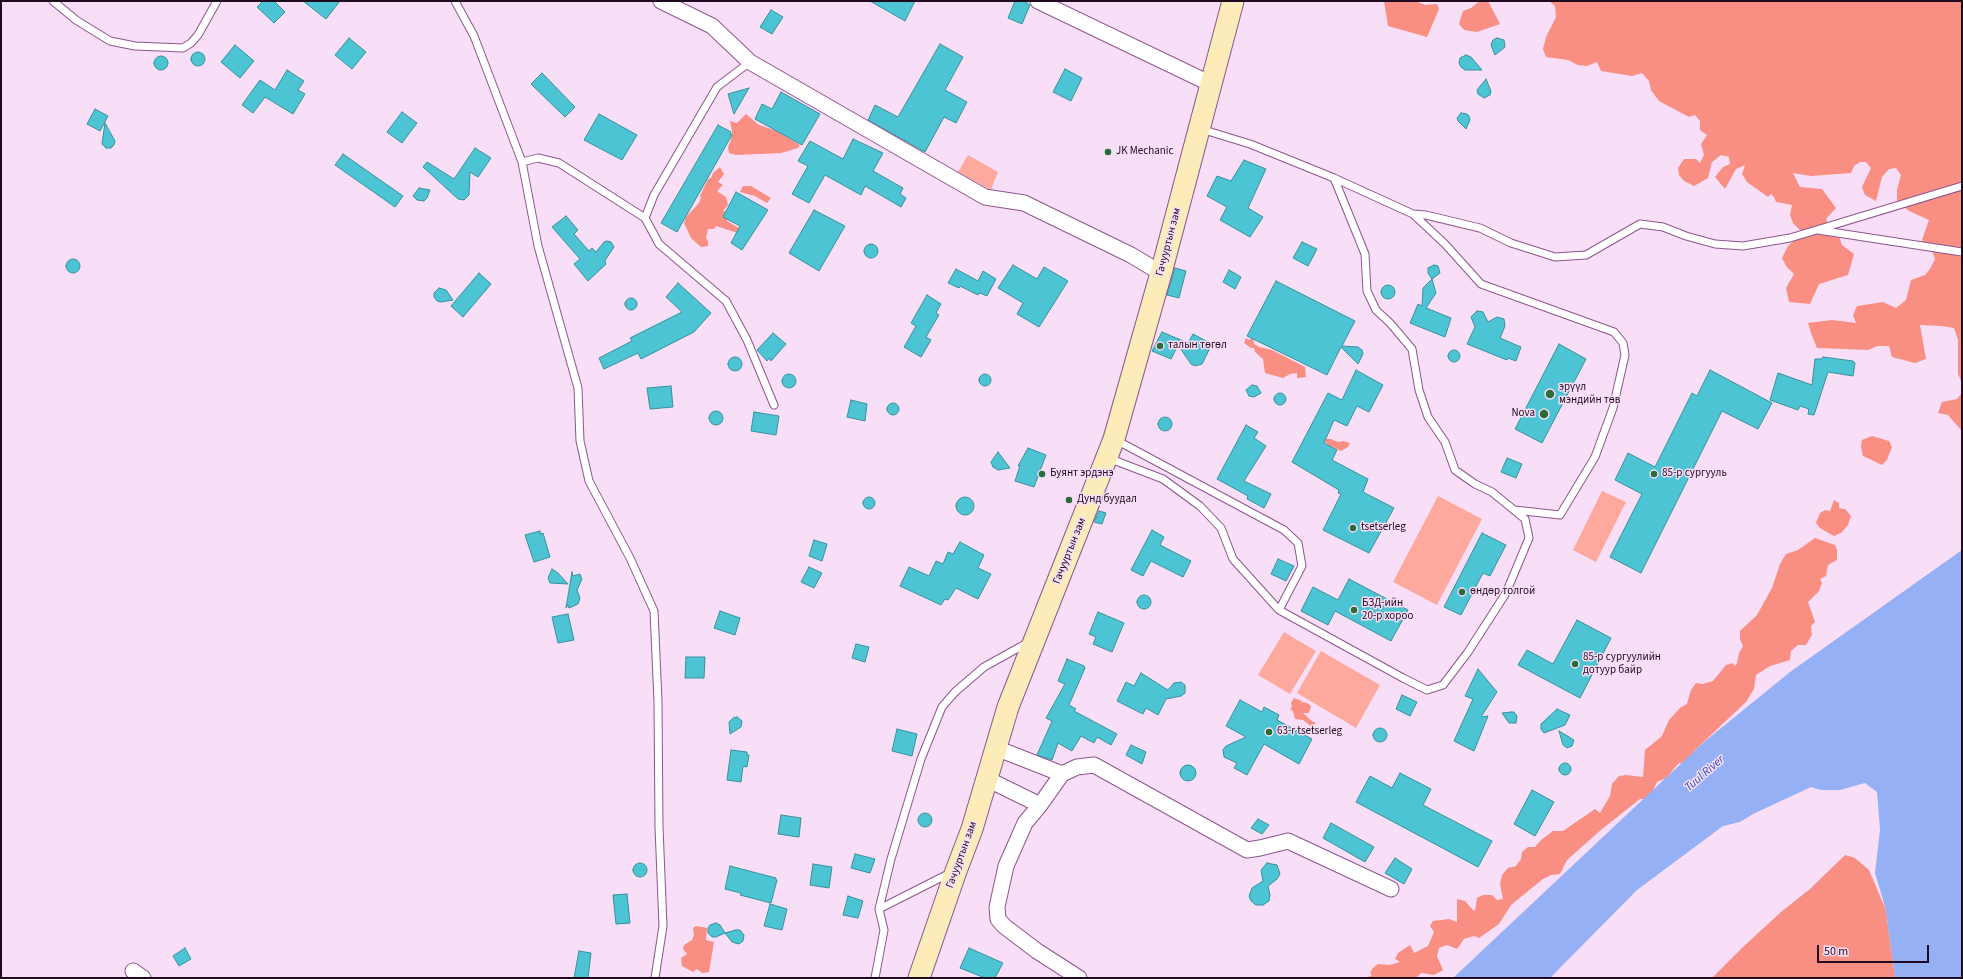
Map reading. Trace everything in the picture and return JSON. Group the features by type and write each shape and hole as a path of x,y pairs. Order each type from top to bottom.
{"main road":[{"name":"Гачууртын зам","path":"919,978 956,870 972,829 1008,707 1108,458 1161,273 1233,1"}],"street":[{"path":"662,1 712,26 750,62 985,197 1024,203 1132,255 1161,273"},
{"path":"1038,1 1211,84"},
{"path":"996,748 1062,774"},
{"path":"1079,978 1037,951 1004,926 998,918 997,906 1006,866 1025,823 1062,774 1077,768 1094,765 1247,850 1288,841 1391,889"},
{"path":"987,779 1040,805"}],"lane":[{"path":"53,1 76,20 110,41 135,46 183,48 191,43 198,35 217,1"},
{"path":"455,1 474,36 522,162 538,246 578,388 580,441 589,480 630,558 654,612 658,701 659,827 663,926 655,978"},
{"path":"644,218 654,194 717,86 750,62"},
{"path":"1199,128 1250,144 1334,178 1413,214 1445,244 1480,284 1614,332 1623,343 1625,355 1610,415 1595,457 1560,515 1515,510"},
{"path":"522,162 538,158 559,163 644,218 659,244 726,301 747,340 774,405"},
{"path":"1108,458 1163,479 1200,506 1221,528 1233,559 1279,610 1427,690 1442,686 1468,652 1506,593 1529,538 1526,519 1492,492 1475,484 1455,470 1445,442 1426,410 1419,390 1412,349 1390,323 1376,310 1366,292 1365,254 1334,178"},
{"path":"1413,214 1426,215 1480,228 1511,242 1555,257 1586,255 1640,224 1663,227 1686,236 1715,244 1743,246 1790,238 1962,186"},
{"path":"1816,230 1962,252"},
{"path":"1114,438 1284,530 1298,543 1302,566 1279,610"},
{"path":"875,978 884,930 879,909 891,859 920,759 942,707 955,692 984,667 1036,637"},
{"path":"879,909 956,870"}],"shaded area":[{"path":"1384,1 1415,1 1425,5 1437,4 1439,9 1427,37 1388,26"},
{"path":"1480,1 1488,1 1500,24 1477,32 1464,30 1459,24 1463,11 1471,8"},
{"path":"1549,1 1962,1 1962,383 1958,374 1958,340 1954,328 1920,325 1926,359 1915,363 1892,357 1889,346 1877,346 1868,350 1817,348 1811,333 1808,323 1832,320 1856,323 1853,315 1857,306 1883,302 1896,308 1906,300 1911,280 1925,275 1930,269 1935,259 1933,253 1926,247 1922,240 1929,220 1909,211 1897,201 1897,190 1901,175 1896,168 1889,169 1882,177 1876,201 1865,195 1862,187 1871,168 1866,162 1860,162 1854,166 1851,173 1811,176 1793,173 1800,187 1822,189 1836,208 1826,219 1829,227 1838,233 1842,245 1854,254 1848,275 1819,284 1810,304 1789,302 1786,288 1794,274 1786,266 1782,258 1788,246 1803,233 1793,223 1790,215 1792,205 1776,202 1771,194 1768,197 1747,182 1742,174 1745,165 1736,169 1725,189 1715,177 1723,167 1730,164 1729,157 1721,155 1712,162 1708,178 1694,186 1684,181 1679,175 1678,168 1684,159 1696,159 1700,163 1704,155 1701,144 1707,135 1700,130 1700,121 1695,115 1689,117 1659,101 1651,90 1649,81 1642,73 1632,76 1601,71 1597,62 1587,66 1578,65 1568,60 1546,57 1543,49 1546,37 1556,17 1555,6"},
{"path":"746,114 759,125 777,131 800,145 798,148 781,153 736,155 729,153 728,147 731,140 732,131 730,121 737,123"},
{"path":"968,155 998,172 991,190 958,172"},
{"path":"720,167 724,174 718,182 723,185 717,191 726,197 728,205 723,211 729,213 727,221 742,230 738,233 716,226 714,229 708,229 706,238 708,241 708,246 701,247 691,238 684,223 686,217 699,203 701,198 700,196 708,179 711,178 713,173"},
{"path":"743,186 751,186 771,198 767,203 755,196 740,192"},
{"path":"1246,338 1249,340 1253,338 1254,344 1259,347 1272,350 1305,367 1306,377 1297,378 1297,373 1290,374 1283,378 1265,373 1263,359 1255,352 1254,348 1251,348 1244,343"},
{"path":"1962,393 1962,431 1948,415 1938,413 1942,402 1957,399"},
{"path":"1872,436 1889,441 1892,447 1887,460 1882,465 1863,456 1861,447 1862,440"},
{"path":"1323,439 1350,443 1348,447 1341,451 1328,445"},
{"path":"1602,491 1626,502 1596,562 1573,550"},
{"path":"1438,496 1482,519 1437,605 1393,582"},
{"path":"1834,500 1839,503 1839,508 1845,509 1851,516 1848,525 1841,533 1834,536 1820,528 1816,523 1820,513 1825,510 1830,511"},
{"path":"1815,538 1835,545 1837,550 1837,560 1828,565 1826,576 1820,579 1822,583 1819,591 1808,602 1815,622 1811,626 1812,635 1806,645 1798,645 1791,651 1790,660 1770,666 1756,675 1754,689 1746,702 1694,751 1687,764 1679,763 1666,778 1657,782 1649,799 1640,799 1602,829 1567,860 1560,874 1551,875 1543,879 1511,905 1499,924 1479,938 1474,936 1464,939 1457,949 1447,945 1439,948 1437,956 1443,970 1434,975 1421,973 1416,978 1366,978 1372,975 1370,973 1378,964 1390,965 1400,962 1395,959 1398,953 1410,945 1414,953 1428,946 1434,932 1430,926 1433,921 1449,919 1457,922 1457,899 1465,901 1475,911 1477,898 1483,895 1492,895 1497,900 1503,899 1500,884 1502,875 1508,868 1516,866 1521,859 1522,852 1528,847 1535,847 1541,840 1553,831 1563,831 1595,809 1600,813 1610,796 1612,784 1619,776 1626,775 1643,777 1645,750 1662,736 1669,720 1681,707 1687,704 1691,690 1696,683 1703,684 1713,681 1726,665 1732,663 1735,666 1737,663 1739,653 1743,646 1740,639 1740,631 1757,615 1772,588 1780,564 1786,554 1798,550"},
{"path":"1284,632 1316,651 1290,694 1258,675"},
{"path":"1321,651 1380,685 1356,728 1297,693"},
{"path":"1294,698 1302,701 1299,705 1302,702 1311,706 1309,713 1303,713 1313,722 1316,722 1312,727 1303,720 1295,719 1293,711 1290,709"},
{"path":"1845,855 1855,858 1869,870 1886,910 1895,978 1712,978 1743,947 1781,912 1810,889"},
{"path":"696,926 707,928 706,940 714,942 709,972 702,973 697,969 693,972 682,966 681,958 687,954 683,949 684,945 692,940 694,935 693,928"}],"water":[{"name":"Tuul River","path":"1962,550 1962,978 1895,978 1886,910 1875,873 1880,830 1877,792 1865,783 1840,790 1821,790 1811,787 1753,814 1740,822 1723,826 1637,890 1550,978 1453,978 1704,742 1790,672"}],"building":[{"path":"263,1 274,1 285,12 274,23 257,7"},
{"path":"303,1 340,1 326,19"},
{"path":"870,1 915,1 905,21"},
{"path":"1015,1 1024,1 1030,5 1022,24 1008,18"},
{"path":"771,10 783,17 772,34 760,27"},
{"path":"349,38 366,52 352,69 335,55"},
{"path":"1497,38 1504,40 1505,47 1495,55 1491,45 1493,40"},
{"path":"940,44 963,57 945,90 967,102 956,123 944,117 925,152 868,120 875,105 898,117"},
{"path":"235,45 254,61 240,78 221,62"},
{"path":"198,52 203,54 205,59 203,64 198,66 193,64 191,59 193,54"},
{"path":"1466,55 1471,57 1482,70 1465,70 1461,67 1459,63 1460,58"},
{"path":"161,56 166,58 168,63 166,68 161,70 156,68 154,63 156,58"},
{"path":"1065,69 1082,78 1071,101 1053,92"},
{"path":"287,70 304,81 298,90 305,94 293,114 265,97 253,113 242,105 260,80 275,90"},
{"path":"542,73 575,107 565,117 531,84"},
{"path":"1486,79 1491,91 1490,95 1484,98 1478,94 1477,90"},
{"path":"749,88 734,114 728,94"},
{"path":"781,92 820,114 802,145 755,119 762,104 772,109"},
{"path":"95,109 108,116 100,131 87,124"},
{"path":"402,112 417,123 402,143 387,132"},
{"path":"1461,113 1469,116 1470,120 1466,129 1457,118"},
{"path":"599,114 637,135 622,160 584,140"},
{"path":"105,123 115,141 111,148 106,148 102,144"},
{"path":"718,125 731,132 730,134 732,135 677,232 661,223"},
{"path":"853,139 883,153 873,171 903,188 900,194 906,198 901,207 865,186 861,195 825,175 809,203 792,194 808,166 798,161 810,141 843,159"},
{"path":"475,148 491,158 478,177 470,172 469,195 464,200 458,199 423,167 427,162 454,179"},
{"path":"343,154 403,196 395,207 335,165"},
{"path":"1244,160 1266,169 1248,208 1263,217 1250,237 1220,220 1227,207 1207,196 1217,176 1231,181"},
{"path":"419,188 430,190 424,201 417,200 413,196"},
{"path":"736,192 768,210 742,250 731,243 740,226 723,217"},
{"path":"814,210 845,226 819,271 789,253"},
{"path":"566,216 578,230 574,234 589,251 592,248 596,252 604,242 607,241 611,242 614,247 606,259 606,264 588,281 574,264 580,259 552,227"},
{"path":"1302,242 1317,249 1308,266 1293,258"},
{"path":"868,244 874,244 878,248 878,254 874,258 868,258 864,254 864,248"},
{"path":"73,259 78,261 80,266 78,271 73,273 68,271 66,266 68,261"},
{"path":"1013,265 1037,279 1044,267 1068,281 1039,327 1017,314 1023,303 998,288"},
{"path":"1434,265 1438,266 1440,273 1432,279 1428,273 1428,268"},
{"path":"1175,268 1186,271 1179,298 1167,295"},
{"path":"956,269 978,281 983,271 996,279 987,296 980,293 978,295 960,286 959,288 948,283"},
{"path":"1229,270 1241,277 1235,289 1223,282"},
{"path":"479,273 491,284 463,317 451,306"},
{"path":"1432,279 1436,293 1426,308 1451,318 1445,337 1410,323 1418,304 1422,306 1423,288"},
{"path":"1276,281 1355,321 1342,346 1358,347 1362,350 1363,354 1358,364 1341,347 1327,375 1247,336"},
{"path":"678,283 711,313 694,332 641,359 638,353 604,369 599,358 632,341 630,338 682,312 666,297"},
{"path":"1388,285 1393,287 1395,292 1393,297 1388,299 1383,297 1381,292 1383,287"},
{"path":"439,288 446,290 453,300 441,302 437,301 434,297 434,293"},
{"path":"927,295 941,304 936,313 939,315 926,337 931,340 921,357 904,347 916,326 911,323"},
{"path":"629,298 633,298 637,304 633,310 629,310 625,306 625,302"},
{"path":"1477,311 1483,312 1488,322 1497,317 1504,319 1505,326 1500,338 1521,347 1516,361 1508,358 1507,360 1467,344 1475,327 1471,317"},
{"path":"1162,332 1188,343 1193,334 1212,344 1202,364 1195,366 1191,364 1178,345 1171,359 1152,351"},
{"path":"773,333 786,344 771,361 769,358 767,361 757,350"},
{"name":"эрүүл мэндийн төв","path":"1559,344 1586,359 1542,443 1515,429"},
{"path":"1452,350 1456,350 1460,356 1456,362 1452,362 1448,358 1448,354"},
{"path":"732,357 738,357 742,361 742,367 738,371 732,371 728,367 728,361"},
{"path":"1823,357 1853,361 1855,363 1853,376 1828,372 1814,415 1808,414 1809,409 1800,406 1798,410 1770,400 1778,373 1812,385 1815,359 1822,359"},
{"path":"1356,370 1383,385 1369,412 1357,406 1347,426 1334,420 1324,443 1337,450 1332,460 1368,479 1363,492 1394,508 1369,553 1323,530 1341,494 1338,493 1339,490 1292,462 1328,393 1342,400"},
{"name":"85-р сургууль","path":"1710,370 1772,403 1758,429 1722,411 1641,573 1610,557 1642,494 1615,480 1628,453 1655,467 1692,393 1697,396"},
{"path":"789,374 794,376 796,381 794,386 789,388 784,386 782,381 784,376"},
{"path":"983,374 987,374 991,380 987,386 983,386 979,382 979,378"},
{"path":"1252,385 1257,386 1261,393 1254,397 1249,396 1246,390"},
{"path":"671,386 673,407 650,409 647,388"},
{"path":"1278,393 1282,393 1286,399 1282,405 1278,405 1274,401 1274,397"},
{"path":"851,400 867,404 865,421 847,417"},
{"path":"891,403 895,403 899,409 895,415 891,415 887,411 887,407"},
{"path":"716,411 721,413 723,418 721,423 716,425 711,423 709,418 711,413"},
{"path":"754,412 779,416 776,435 751,431"},
{"path":"1165,417 1170,419 1172,424 1170,429 1165,431 1160,429 1158,424 1160,419"},
{"path":"1246,425 1258,432 1254,438 1266,446 1244,481 1271,494 1264,508 1247,499 1248,496 1217,479"},
{"path":"1028,448 1046,455 1034,487 1015,481 1020,466 1018,466"},
{"path":"998,452 1010,468 998,470 993,467 991,462"},
{"path":"1507,458 1522,464 1516,478 1501,472"},
{"path":"867,497 871,497 875,503 871,509 867,509 863,505 863,501"},
{"path":"961,497 969,497 974,502 972,513 969,515 961,515 956,510 956,502"},
{"path":"1099,511 1106,513 1102,524 1094,522"},
{"path":"1152,530 1164,537 1160,545 1191,561 1183,577 1151,561 1143,576 1131,570"},
{"path":"540,531 540,534 543,533 550,557 534,562 525,535"},
{"path":"1482,533 1506,545 1490,576 1483,573 1461,615 1444,607"},
{"path":"814,540 827,544 822,561 809,556"},
{"path":"960,542 984,555 978,568 991,574 978,599 956,588 948,600 945,599 941,605 900,586 909,567 929,576 936,561 943,564 948,552 953,554"},
{"path":"1278,559 1294,566 1286,581 1271,574"},
{"path":"809,567 822,573 814,588 801,582"},
{"path":"552,569 568,584 550,583 548,578"},
{"path":"572,572 573,576 580,574 582,579 577,590 580,598 578,604 569,608 568,605 566,608"},
{"name":"БЗД-ийн 20-р хороо","path":"1349,579 1408,610 1391,641 1335,611 1328,625 1301,611 1313,587 1338,600"},
{"path":"1144,595 1149,597 1151,602 1149,607 1144,609 1139,607 1137,602 1139,597"},
{"path":"720,611 740,618 735,635 714,628"},
{"path":"1098,612 1124,623 1112,652 1093,644 1096,637 1089,634"},
{"path":"568,614 574,640 558,643 552,617"},
{"name":"85-р сургуулийн дотуур байр","path":"1577,620 1611,638 1580,698 1518,665 1527,650 1553,664"},
{"path":"856,644 869,647 865,662 852,658"},
{"path":"686,657 705,657 704,678 685,678"},
{"path":"1067,659 1084,666 1085,668 1069,705 1076,709 1074,711 1117,734 1111,745 1097,737 1094,743 1081,736 1072,751 1058,743 1052,760 1037,755 1052,721 1046,718 1065,684 1058,681"},
{"path":"1478,669 1497,692 1481,717 1488,716 1474,751 1454,741 1473,699 1465,696"},
{"path":"1141,673 1168,690 1174,683 1181,682 1185,685 1185,693 1181,696 1166,699 1158,715 1146,708 1143,714 1117,701 1126,682 1134,686"},
{"path":"1402,695 1417,702 1410,716 1396,709"},
{"name":"63-r tsetserleg","path":"1240,700 1262,712 1264,707 1279,715 1277,720 1312,739 1299,764 1264,744 1247,775 1234,768 1237,763 1224,757 1223,750 1226,746 1246,737 1226,726"},
{"path":"1557,709 1570,715 1565,725 1544,733 1541,729 1541,724"},
{"path":"1514,712 1517,716 1516,723 1509,723 1502,713"},
{"path":"737,717 742,721 741,727 730,734 729,722 733,718"},
{"path":"1377,728 1383,728 1387,732 1387,738 1383,742 1377,742 1373,738 1373,732"},
{"path":"897,729 917,734 912,756 892,751"},
{"path":"1559,731 1574,740 1572,746 1567,748 1563,745"},
{"path":"1131,745 1146,752 1142,764 1126,755"},
{"path":"731,750 747,752 747,755 749,755 747,767 743,766 741,782 727,780"},
{"path":"1563,763 1567,763 1571,769 1567,775 1563,775 1559,771 1559,767"},
{"path":"1188,765 1195,770 1196,773 1191,780 1188,781 1181,776 1180,773 1185,766"},
{"path":"1400,773 1431,789 1423,805 1492,841 1478,867 1356,802 1370,776 1392,788"},
{"path":"1532,790 1554,802 1535,836 1514,824"},
{"path":"925,813 930,815 932,820 930,825 925,827 920,825 918,820 920,815"},
{"path":"781,815 801,818 799,837 778,834"},
{"path":"1258,819 1269,825 1262,834 1251,828"},
{"path":"1331,823 1374,847 1365,862 1323,838"},
{"path":"855,854 875,859 870,873 851,868"},
{"path":"1395,858 1412,869 1404,884 1385,873"},
{"path":"637,863 643,863 647,867 647,873 643,877 637,877 633,873 633,867"},
{"path":"1267,863 1277,865 1280,874 1277,879 1268,886 1270,895 1269,901 1263,905 1256,905 1251,901 1249,896 1252,888 1263,881 1261,870"},
{"path":"813,864 832,867 829,888 810,885"},
{"path":"730,866 776,878 777,880 771,903 740,895 741,893 725,889"},
{"path":"627,894 630,923 616,924 613,895"},
{"path":"848,896 863,901 858,918 843,915"},
{"path":"770,904 787,909 782,930 764,926"},
{"path":"716,923 720,925 725,933 712,937 708,933 708,928 710,925"},
{"path":"740,930 744,935 743,941 739,944 732,942 725,933"},
{"path":"185,948 191,959 179,966 173,956"},
{"path":"969,948 1003,963 995,978 985,978 960,968"},
{"path":"579,951 591,953 588,978 574,978"}],"place":[{"name":"JK Mechanic","path":"1108,152"},
{"name":"талын төгөл","path":"1160,346"},
{"name":"эрүүл мэндийн төв","path":"1550,394"},
{"name":"Nova","path":"1544,414"},
{"name":"Буянт эрдэнэ","path":"1042,474"},
{"name":"85-р сургууль","path":"1654,474"},
{"name":"Дунд буудал","path":"1069,500"},
{"name":"tsetserleg","path":"1353,528"},
{"name":"өндөр толгой","path":"1462,592"},
{"name":"БЗД-ийн 20-р хороо","path":"1354,610"},
{"name":"85-р сургуулийн дотуур байр","path":"1575,664"},
{"name":"63-r tsetserleg","path":"1269,732"}]}
